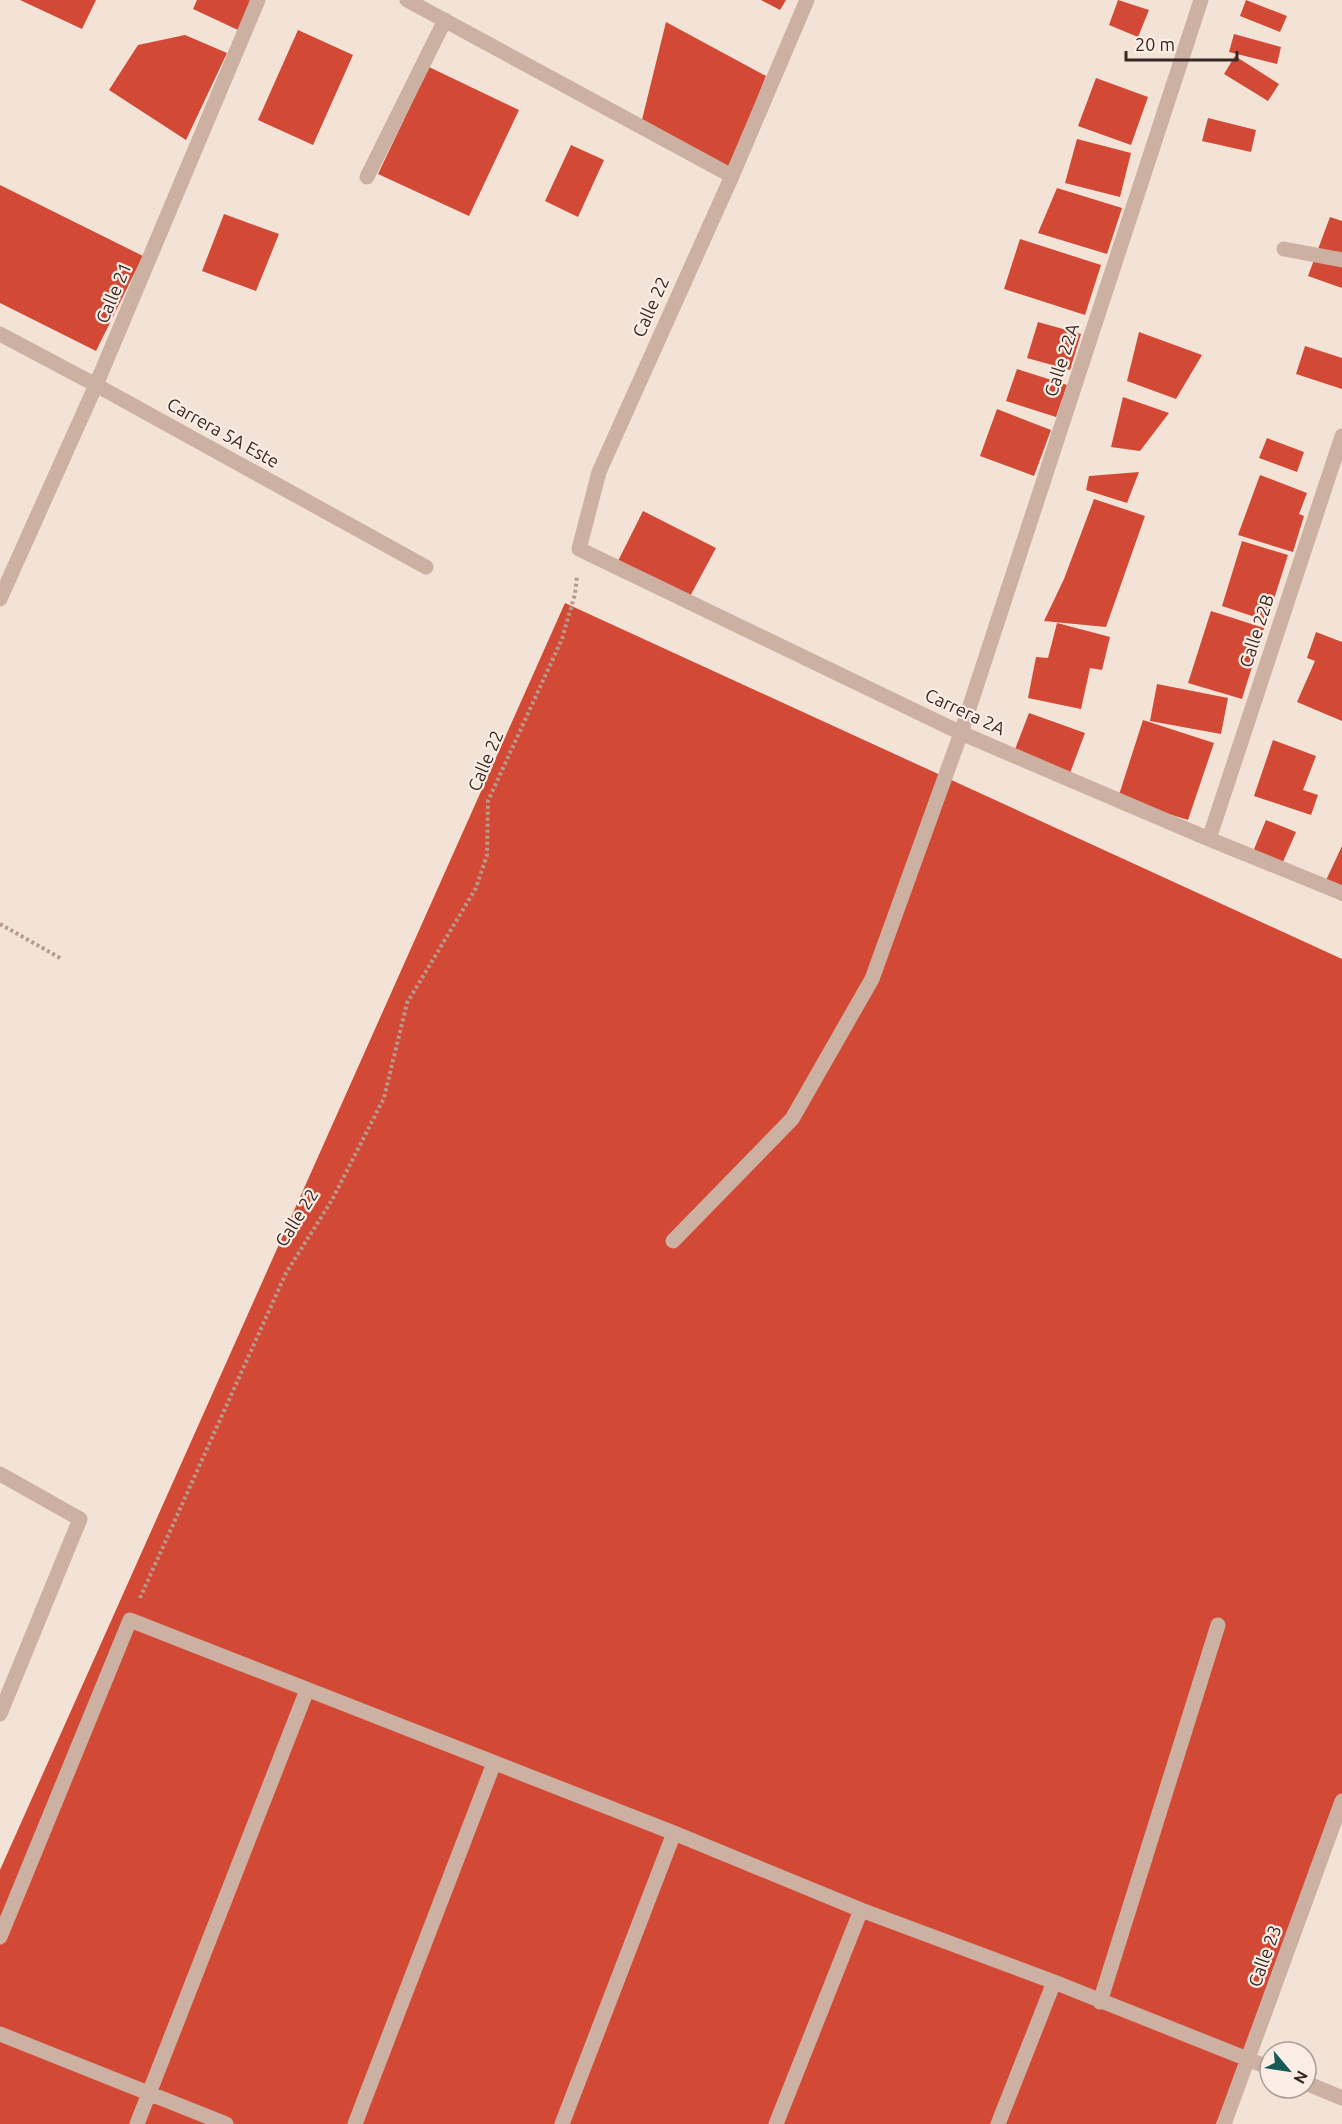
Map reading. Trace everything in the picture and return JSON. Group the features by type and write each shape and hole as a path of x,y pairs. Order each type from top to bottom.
{"street":[{"name":"Calle 21","path":"0,599 96,385 258,0"},
{"path":"407,0 732,176"},
{"name":"Calle 22","path":"579,549 599,472 732,176 807,0"},
{"name":"Calle 22A","path":"674,1241 792,1119 872,979 961,733 1201,0"},
{"path":"366,177 445,20"},
{"path":"1284,249 1342,260"},
{"name":"Carrera 5A Este","path":"0,334 426,567"},
{"name":"Calle 22B","path":"1209,839 1342,436"},
{"name":"Carrera 2A","path":"579,549 961,733 1342,893"},
{"path":"0,1474 80,1519 0,1714"},
{"path":"0,1937 130,1620 674,1833 861,1910 1054,1982 1258,2063"},
{"path":"1100,2002 1218,1625"},
{"path":"137,2124 307,1690"},
{"path":"356,2124 494,1763"},
{"name":"Calle 23","path":"1224,2124 1342,1801"},
{"path":"562,2124 674,1833"},
{"path":"776,2124 861,1910"},
{"path":"998,2124 1054,1982"},
{"path":"0,2034 226,2124"},
{"path":"1318,2088 1342,2098"}],"path":[{"name":"Calle 22","path":"130,1620 286,1273 332,1200 384,1098 407,1003 476,888 487,855 488,801 562,639 575,594 579,549"},
{"path":"0,924 62,959"}],"building":[{"path":"20,0 96,0 82,29"},
{"path":"197,0 252,0 238,30 193,9"},
{"path":"761,0 786,0 780,10"},
{"path":"1118,0 1149,10 1138,37 1109,25"},
{"path":"1246,0 1287,16 1280,32 1240,16"},
{"path":"666,22 766,76 726,177 639,132"},
{"path":"298,30 353,55 313,145 258,120"},
{"path":"1234,34 1281,47 1277,64 1229,52"},
{"path":"185,35 227,53 186,140 109,90 138,45"},
{"path":"1235,56 1279,84 1268,101 1224,74"},
{"path":"429,67 519,110 469,216 378,174"},
{"path":"1096,78 1148,97 1131,145 1078,126"},
{"path":"1208,118 1256,130 1251,152 1202,141"},
{"path":"1077,139 1131,153 1120,197 1065,183"},
{"path":"571,145 604,160 578,217 545,201"},
{"path":"0,185 143,256 96,351 0,303"},
{"path":"1057,188 1122,208 1107,254 1038,233"},
{"path":"224,214 279,234 256,291 202,271"},
{"path":"1330,217 1342,221 1342,288 1308,276"},
{"path":"1020,239 1101,265 1085,315 1004,289"},
{"path":"1038,322 1081,334 1070,370 1027,358"},
{"path":"1139,332 1202,355 1176,399 1127,381"},
{"path":"1305,346 1342,358 1342,389 1296,374"},
{"path":"1017,369 1067,385 1056,417 1006,401"},
{"path":"1123,397 1169,413 1140,451 1111,447"},
{"path":"997,409 1051,430 1034,476 980,456"},
{"path":"1267,438 1304,452 1297,472 1259,458"},
{"path":"1139,472 1127,503 1086,490 1089,476"},
{"path":"1260,475 1307,493 1299,514 1304,516 1293,552 1238,535"},
{"path":"1094,499 1145,516 1106,627 1044,621 1064,579"},
{"path":"643,511 716,548 688,600 617,563"},
{"path":"1242,541 1288,555 1267,621 1222,606"},
{"path":"565,603 1342,959 1342,1814 1216,2124 0,2124 0,1870"},
{"path":"1211,611 1264,628 1242,699 1188,683"},
{"path":"1057,623 1110,637 1102,670 1090,668 1081,709 1028,698 1036,657 1048,658"},
{"path":"1316,632 1342,642 1342,721 1297,702 1315,661 1307,658"},
{"path":"1157,684 1228,698 1221,734 1150,721"},
{"path":"1029,713 1085,733 1070,773 1014,752"},
{"path":"1143,720 1214,743 1188,820 1118,798"},
{"path":"1273,740 1316,756 1303,790 1318,795 1311,815 1254,796"},
{"path":"1266,820 1296,832 1279,871 1250,859"},
{"path":"1342,846 1342,901 1321,891"}]}
